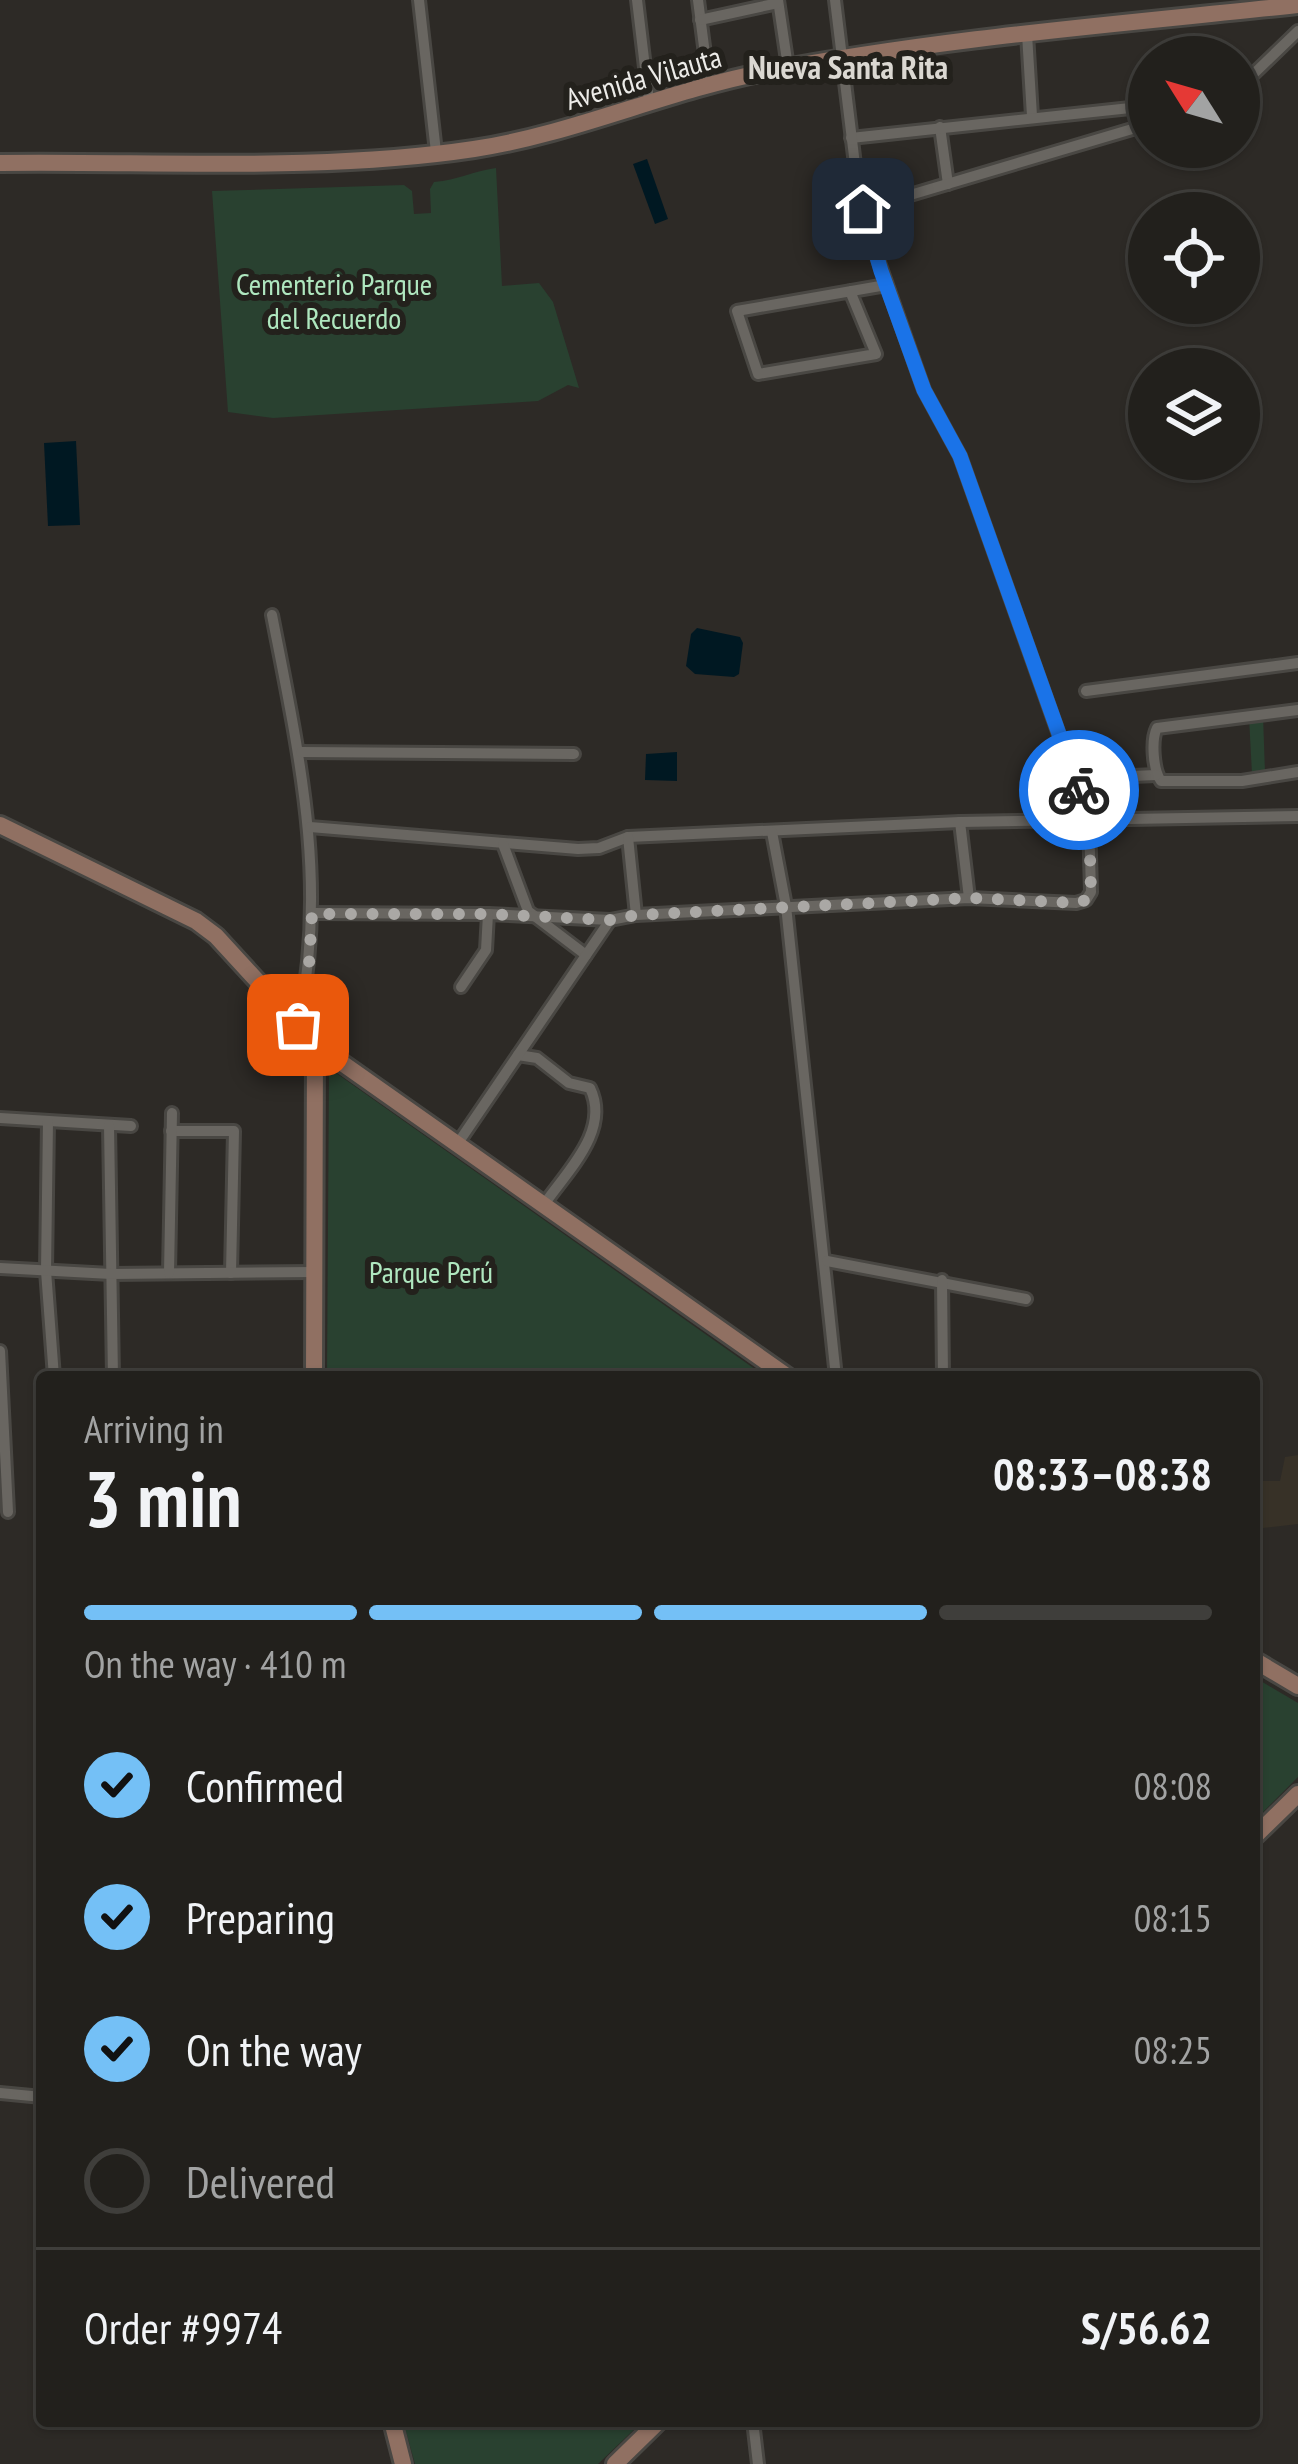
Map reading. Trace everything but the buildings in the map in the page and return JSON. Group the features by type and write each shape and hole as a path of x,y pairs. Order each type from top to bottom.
{"street":[{"path":"419,0 436,152"},
{"path":"637,0 649,100"},
{"path":"698,0 709,86"},
{"path":"312,914 610,920 969,898 1076,903 1091,892 1089,819 960,456 924,390 863,209 835,0"},
{"path":"700,20 778,1 788,68"},
{"name":"Avenida Vilauta","path":"0,163 296,162 436,152 507,143 649,100 841,58 1298,5"},
{"path":"1260,68 1298,31"},
{"path":"1027,34 1032,116"},
{"path":"851,138 1128,108"},
{"path":"940,127 948,184"},
{"path":"863,209 1128,130"},
{"path":"850,291 875,354 758,374 736,311 850,291 886,285"},
{"path":"272,615 301,752 310,826 308,982 298,1025"},
{"path":"1087,691 1298,662"},
{"path":"1298,710 1157,728 1154,735 1156,775 1161,781 1242,781 1298,772"},
{"path":"301,752 574,754"},
{"path":"1133,776 1156,775"},
{"path":"310,826 578,849 599,848 628,837 960,822 1298,816"},
{"path":"960,822 969,898"},
{"path":"0,824 196,921 216,936 315,1044 779,1371"},
{"path":"772,832 786,906 836,1371"},
{"path":"628,837 636,915"},
{"path":"503,844 528,911 586,955"},
{"path":"461,987 486,950 488,914"},
{"path":"456,1146 610,920"},
{"path":"314,1371 315,1044"},
{"path":"518,1055 537,1058 569,1083 587,1086 596,1099 596,1129 543,1206"},
{"path":"169,1273 172,1113"},
{"path":"0,1118 131,1126"},
{"path":"48,1121 46,1271 54,1371"},
{"path":"109,1125 113,1371"},
{"path":"172,1131 234,1131 231,1273"},
{"path":"827,1261 1026,1299"},
{"path":"0,1268 111,1274 314,1272"},
{"path":"942,1280 943,1371"},
{"path":"0,1352 3,1487 8,1512"},
{"path":"1260,1664 1298,1686"},
{"path":"1260,1831 1298,1794"},
{"path":"0,2093 36,2096"},
{"path":"393,2427 400,2459"},
{"path":"615,2464 653,2427"},
{"path":"754,2427 758,2464"}],"shaded area":[{"path":"1298,1455 1298,1524 1260,1528 1260,1481 1280,1481 1285,1457"}],"green space":[{"name":"Cementerio Parque del Recuerdo","path":"496,168 502,286 539,283 553,302 579,388 568,385 538,401 273,418 228,412 212,191 404,185 412,191 414,214 431,213 434,182"},
{"path":"1263,715 1265,773 1252,774 1249,717"},
{"name":"Parque Perú","path":"329,1072 758,1371 327,1371"},
{"path":"1260,1681 1298,1703 1298,1777 1260,1815"},
{"path":"405,2427 637,2427 598,2464 415,2464"}],"water":[{"path":"647,159 668,219 655,224 633,164"},
{"path":"76,441 80,525 48,526 44,443"},
{"path":"697,628 740,637 739,674 695,674 686,666 691,634"},
{"path":"677,752 677,781 645,780 646,754"}],"way so far":[{"path":"298,1025 308,982 312,914 610,920 969,898 1086,900 1091,892 1089,819 1079,790"}],"district":[{"name":"Nueva Santa Rita","path":"848,66"}],"route":[{"path":"863,209 924,390 960,456 1079,790"}]}
